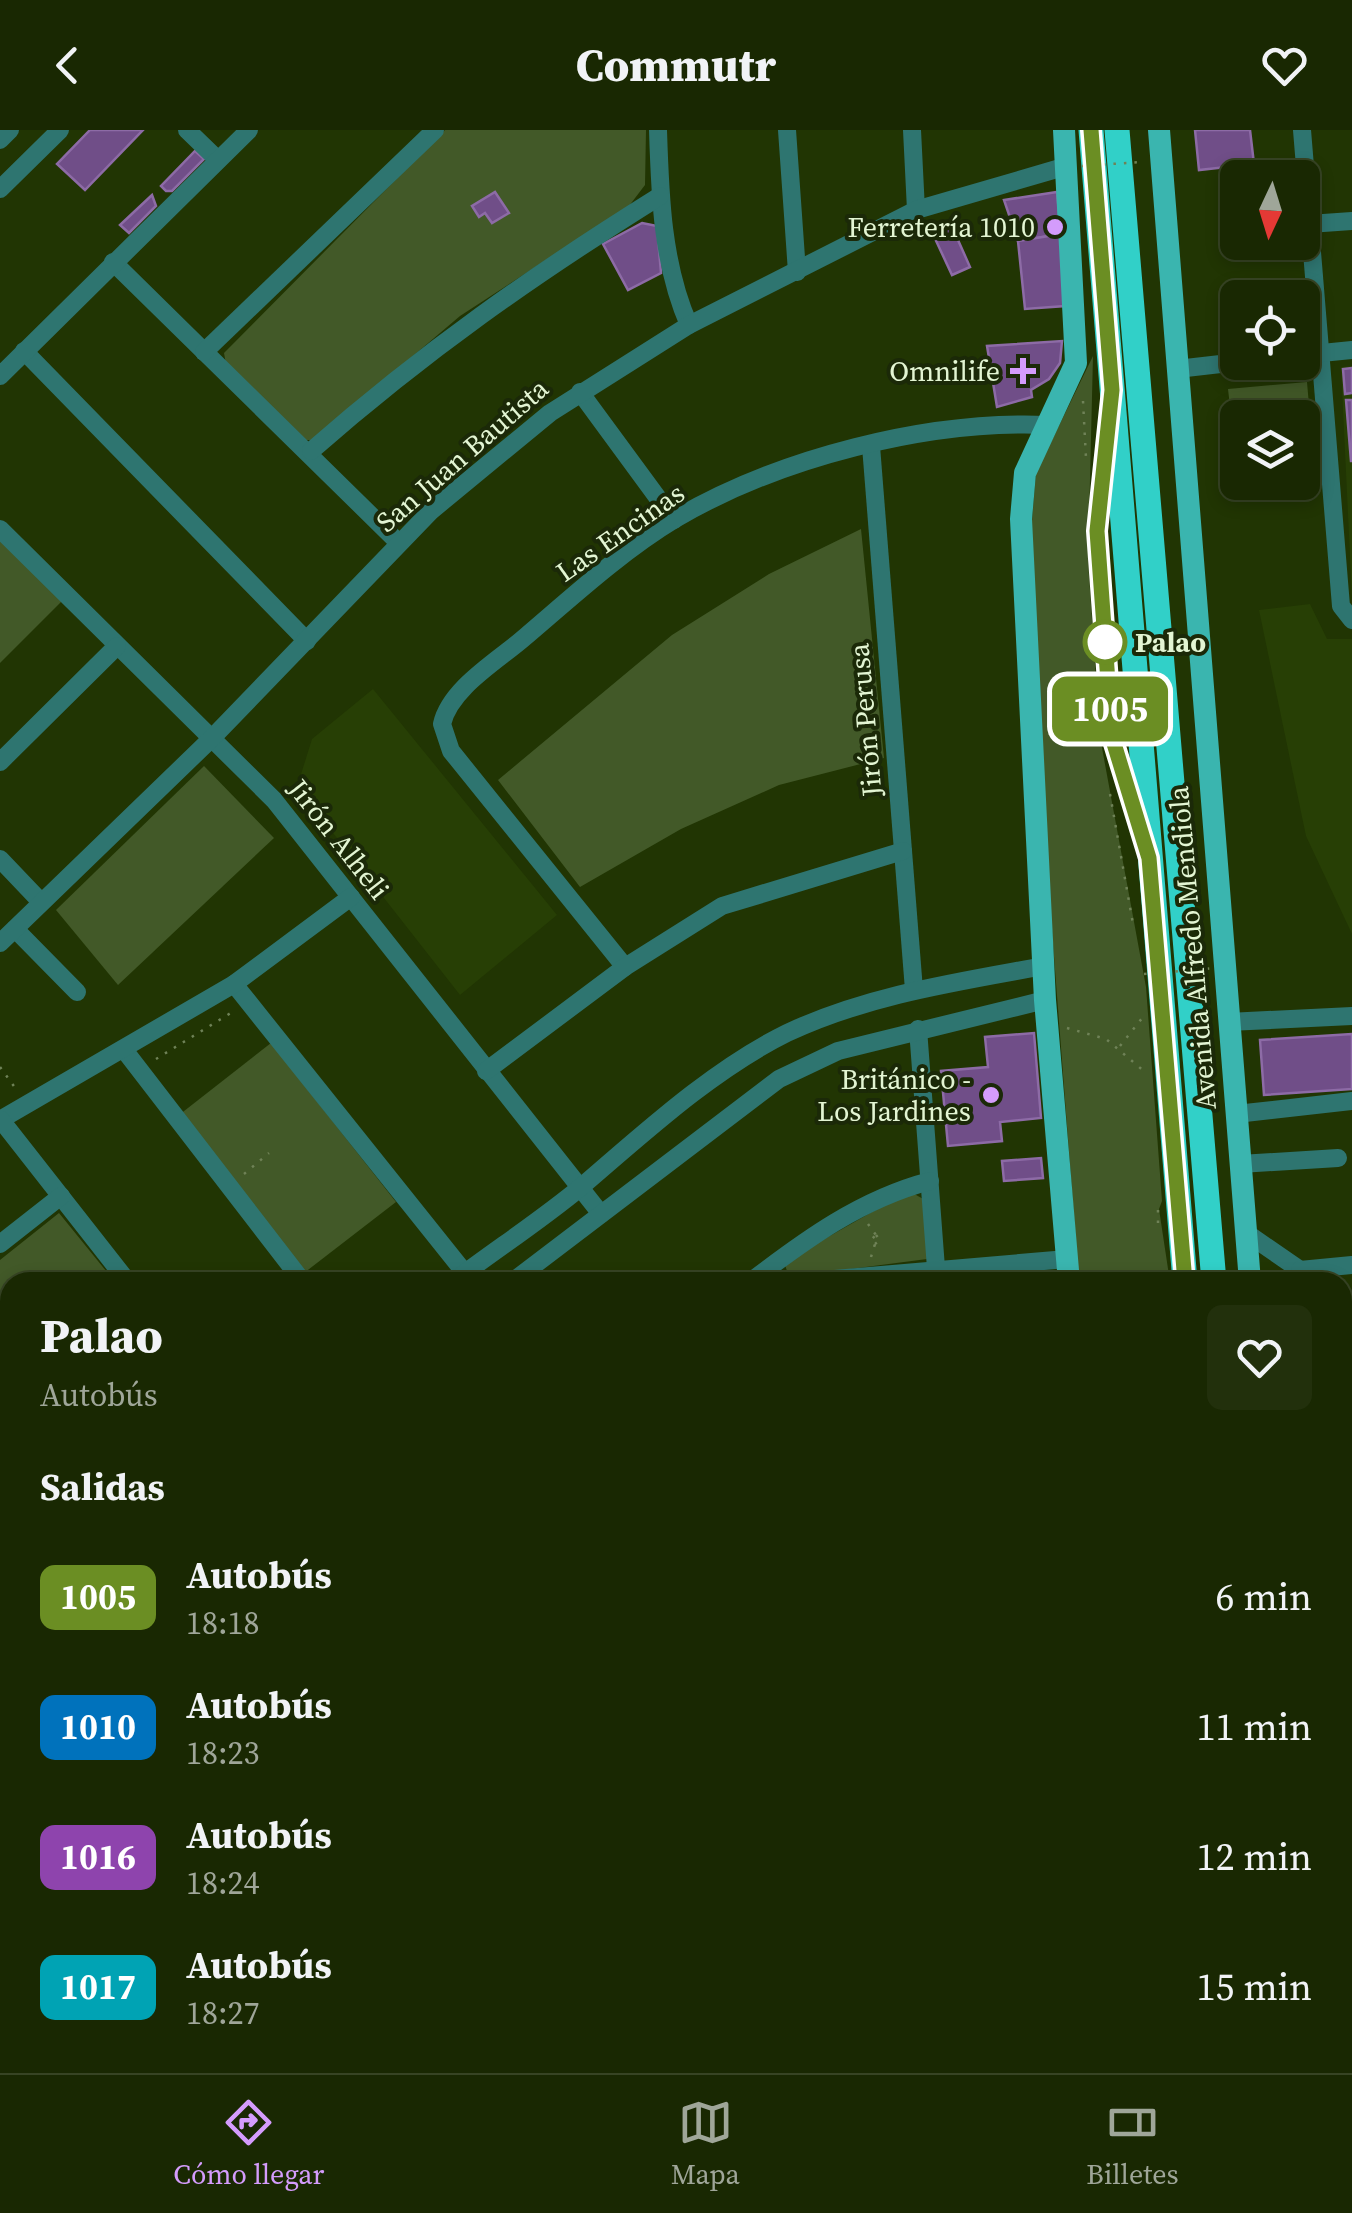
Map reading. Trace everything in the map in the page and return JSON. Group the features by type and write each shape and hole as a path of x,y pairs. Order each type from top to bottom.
{"highway":[{"path":"1092,130 1184,1272"},
{"path":"1118,130 1213,1272"}],"main road":[{"path":"1064,130 1074,166 1076,364 1025,472 1021,520 1045,1000 1068,1271"},
{"name":"Avenida Alfredo Mendiola","path":"1159,130 1249,1272"}],"street":[{"path":"0,189 60,130"},
{"path":"187,130 218,160"},
{"path":"0,376 249,130"},
{"path":"204,352 434,130"},
{"path":"658,130 660,196 677,298 689,325"},
{"path":"786,130 797,272"},
{"path":"912,130 916,210"},
{"path":"1302,130 1304,160"},
{"name":"San Juan Bautista","path":"0,943 214,737 400,543 467,480 580,392 689,325 916,210 1074,166"},
{"path":"310,452 425,354 518,284 660,196"},
{"path":"1320,223 1352,221"},
{"path":"113,262 400,543"},
{"path":"1320,353 1352,350"},
{"path":"24,351 307,640"},
{"path":"1178,368 1220,364"},
{"path":"1315,380 1341,606 1350,619"},
{"path":"580,392 674,520"},
{"name":"Las Encinas","path":"625,967 452,751 442,724 455,699 674,520 773,471 870,446 998,423 1047,424"},
{"name":"Jirón Perusa","path":"870,446 914,990"},
{"name":"Jirón Alheli","path":"0,529 274,800 601,1214"},
{"path":"0,762 117,646"},
{"path":"486,1070 625,967 722,906 903,850"},
{"path":"0,859 41,902"},
{"path":"120,1272 1,1120 124,1052 234,984 351,897"},
{"path":"15,928 77,992"},
{"path":"467,1272 579,1189 673,1111 784,1035 837,1012 914,990 1044,966"},
{"path":"234,984 454,1272"},
{"path":"525,1272 780,1080 838,1051 1045,1000"},
{"path":"1228,1022 1352,1016"},
{"path":"918,1029 936,1268"},
{"path":"124,1052 296,1272"},
{"path":"1236,1114 1352,1101"},
{"path":"1240,1164 1338,1158"},
{"path":"763,1272 818,1230 904,1188 930,1181"},
{"path":"0,1244 61,1196"},
{"path":"1246,1232 1296,1272"},
{"path":"1320,1272 1352,1265"},
{"path":"897,1272 936,1268 1068,1271"}],"path":[{"path":"1074,166 1141,162"},
{"path":"1144,974 1216,968"},
{"path":"1060,1026 1091,1032 1119,1047 1145,1009"},
{"path":"150,1062 236,1010"},
{"path":"0,1067 29,1106"},
{"path":"240,1178 270,1152"}],"shaded area":[{"path":"445,130 646,130 645,185 629,206 460,316 314,440 304,440 226,364 224,353"},
{"path":"1093,356 1088,561 1100,737 1146,987 1162,1201 1159,1209 1168,1272 1078,1272 1026,591 1036,473"},
{"path":"1352,366 1352,598 1341,367"},
{"path":"1307,382 1309,400 1229,400 1228,389"},
{"path":"861,529 884,758 779,785 681,829 580,887 498,780 672,635 769,574"},
{"path":"0,536 64,599 0,663"},
{"path":"1310,604 1327,639 1352,639 1352,934 1306,836 1259,610"},
{"path":"373,689 557,915 460,995 297,787 312,739"},
{"path":"204,766 274,838 118,985 56,910"},
{"path":"271,1043 396,1202 303,1272 179,1115"},
{"path":"909,1191 925,1200 927,1259 827,1272 787,1272 784,1262"},
{"path":"59,1213 107,1272 0,1272 0,1260"}],"building":[{"path":"90,130 143,130 85,190 57,164"},
{"path":"1195,130 1250,130 1254,160 1220,160 1220,168 1199,170"},
{"path":"195,151 204,159 172,191 166,191 161,186"},
{"path":"495,192 509,213 492,223 485,213 479,217 472,206"},
{"path":"1057,192 1061,234 1018,241 1004,200"},
{"path":"152,195 156,206 129,233 120,225"},
{"path":"950,222 970,267 952,275 931,230"},
{"path":"642,223 657,226 661,273 628,290 603,244"},
{"path":"1061,234 1065,306 1025,309 1018,241"},
{"name":"Omnilife","path":"1062,341 1060,363 1049,379 1031,390 1032,397 997,407 987,346"},
{"path":"1352,368 1352,393 1345,394 1343,369"},
{"path":"1346,400 1352,400 1352,461 1351,461"},
{"name":"Británico - Los Jardines","path":"1034,1033 1041,1118 1000,1122 1002,1141 948,1146 941,1071 988,1067 985,1037"},
{"path":"1352,1034 1352,1089 1264,1095 1260,1040"},
{"path":"1041,1158 1043,1178 1004,1181 1002,1161"}],"bus line":[{"name":"1005","path":"1091,130 1112,390 1097,531 1112,737 1149,858 1184,1272"}],"place":[{"name":"Ferretería 1010","path":"1055,227"},
{"name":"Omnilife","path":"1023,371"},
{"name":"Palao","path":"1105,642"},
{"name":"Británico - Los Jardines","path":"991,1095"}]}
